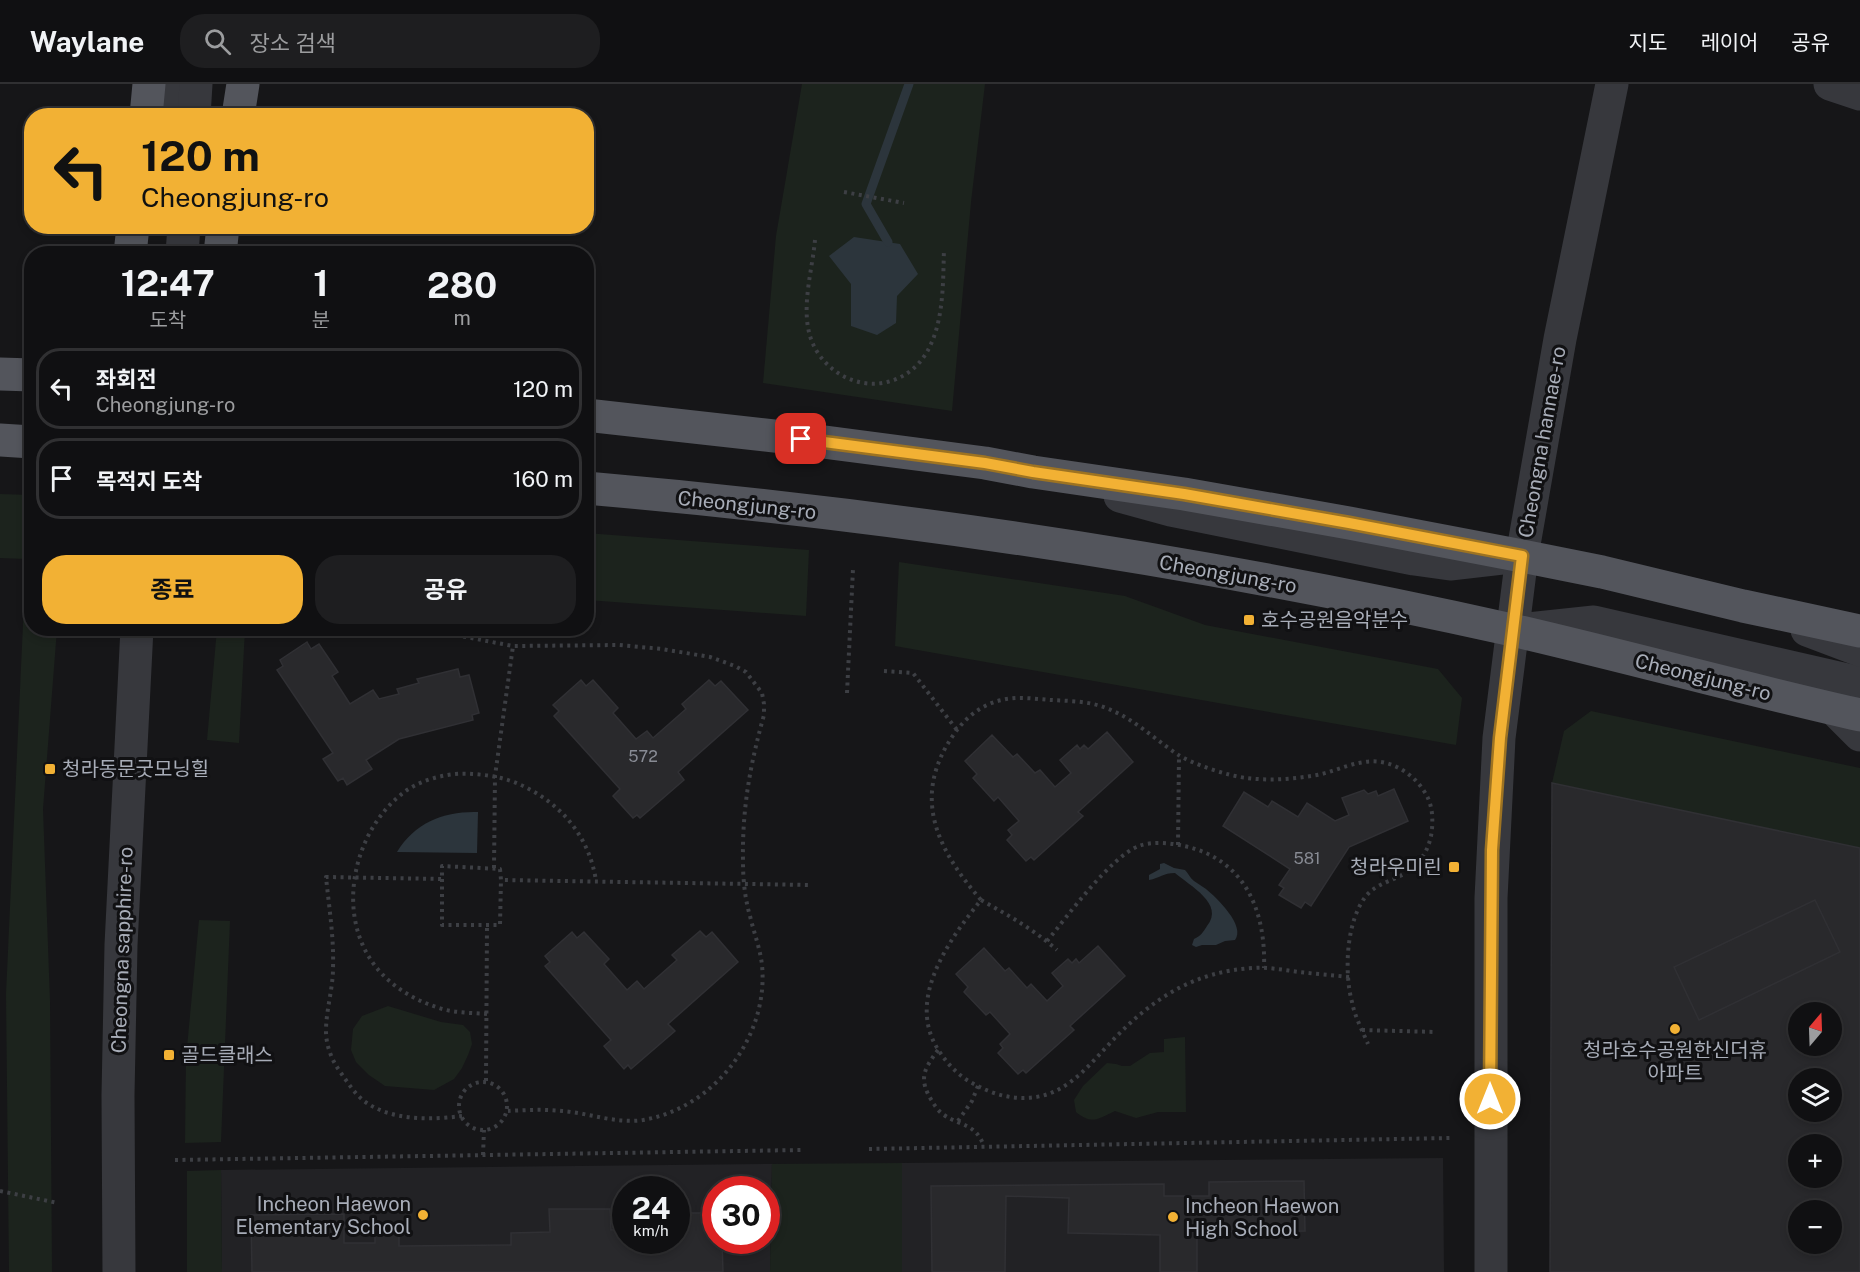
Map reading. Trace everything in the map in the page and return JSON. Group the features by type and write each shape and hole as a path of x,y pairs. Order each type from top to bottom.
{"main road":[{"path":"147,108 149,84"},
{"path":"239,108 243,84"},
{"path":"0,374 24,375"},
{"path":"594,416 801,439 985,463 1207,498 1602,572 1860,631"},
{"path":"0,441 24,442"},
{"name":"Cheongjung-ro","path":"594,489 966,530 1241,576 1511,630 1848,712"}],"street":[{"path":"169,108 175,84"},
{"path":"194,108 196,84"},
{"name":"Cheongna hannae-ro","path":"1491,1272 1491,898 1500,738 1511,630 1560,339 1612,84"},
{"path":"1830,84 1860,94"},
{"path":"1743,606 1860,614"},
{"path":"1743,606 1860,650"},
{"path":"1511,630 1594,622 1860,683"},
{"name":"Cheongna sapphire-ro","path":"119,1272 120,987 137,636"},
{"path":"1848,712 1860,735"}],"path":[{"path":"844,192 904,203"},
{"path":"815,240 806,309 812,344 834,370 865,384 880,384 909,373 931,344 941,303 944,249"},
{"path":"847,693 853,569"},
{"path":"461,636 513,646 619,645 662,649 723,660 746,672 762,693 764,704 764,714 747,786 744,823 744,883 747,907 762,965 760,1002 742,1052 722,1078 695,1099 678,1108 643,1120 612,1119 563,1111 508,1111"},
{"path":"494,868 495,776 513,646"},
{"path":"884,671 913,673 957,730"},
{"path":"1057,950 1020,921 981,900 966,882 939,839 932,802 932,781 936,765 957,730 969,716 985,706 999,700 1014,698 1080,702 1104,707 1135,722 1179,756 1211,769 1246,778 1287,779 1332,772 1366,761 1398,767 1412,776 1423,789 1431,803 1433,820 1426,852 1416,866 1380,884 1367,894 1359,907 1349,948 1348,965 1351,999 1368,1044"},
{"path":"1178,845 1179,756"},
{"path":"487,1014 446,1010 415,998 388,981 369,957 356,927 354,877 361,852 375,826 394,801 405,791 418,784 465,773 495,776 526,787 542,795 579,832 592,859 596,881"},
{"path":"1047,941 1097,882 1124,855 1139,846 1157,843 1178,845 1195,848 1229,867 1252,896 1263,933 1264,968"},
{"path":"442,866 494,868 501,868 500,925 442,925 442,866"},
{"path":"442,879 326,877 333,955 333,984 326,1030 331,1057 355,1092 365,1102 392,1113 417,1118 462,1116"},
{"path":"501,880 810,885"},
{"path":"981,900 964,921 935,970 929,988 928,1027 933,1043 958,1074 978,1086 1016,1098 1038,1097 1058,1090 1078,1077 1146,1008 1163,997 1205,977 1230,970 1264,968 1349,977"},
{"path":"486,1081 487,925"},
{"path":"1362,1030 1437,1032"},
{"path":"938,1050 928,1064 923,1077 927,1092 935,1107 945,1116 972,1128 980,1136 984,1146"},
{"path":"478,1081 486,1081 501,1088 508,1103 508,1111 499,1125 484,1130 468,1126 459,1104 464,1090 478,1081"},
{"path":"958,1121 972,1101 978,1086"},
{"path":"483,1155 484,1130"},
{"path":"869,1149 1450,1138"},
{"path":"175,1160 801,1150"},
{"path":"0,1191 58,1203"}],"shaded area":[{"path":"802,84 985,84 971,202 952,411 763,383 776,236"},
{"path":"854,237 900,244 918,274 897,296 896,323 877,335 851,326 851,284 829,256"},
{"path":"0,494 24,495 24,559 0,558"},
{"path":"594,534 809,550 806,616 594,601"},
{"path":"899,562 1125,596 1205,625 1438,669 1462,698 1456,745 895,646"},
{"path":"24,602 24,636 56,636 43,809 50,1001 52,1272 9,1272 6,994"},
{"path":"216,636 245,636 239,743 207,740"},
{"path":"1591,711 1860,768 1860,848 1552,783 1564,731"},
{"path":"478,812 477,853 397,852 413,833 432,820 454,814"},
{"path":"1164,863 1185,870 1193,880 1223,905 1237,927 1235,940 1216,945 1196,947 1192,945 1194,939 1207,926 1212,910 1203,896 1175,873 1149,880 1149,875 1160,869 1160,864"},
{"path":"199,920 230,921 221,1142 185,1143 186,1058"},
{"path":"388,1006 441,1022 463,1025 470,1032 472,1044 462,1068 454,1079 434,1090 385,1086 356,1062 351,1050 353,1029 362,1016"},
{"path":"1185,1037 1186,1112 1158,1112 1136,1118 1115,1111 1091,1120 1076,1112 1074,1100 1083,1086 1107,1063 1130,1066 1150,1053 1164,1052 1164,1039"},
{"name":"Incheon Haewon High School","path":"1443,1158 1444,1272 902,1272 902,1163"},
{"path":"902,1163 902,1272 770,1272 770,1254 780,1254 780,1176 772,1176 772,1164"},
{"name":"Incheon Haewon Elementary School","path":"772,1164 772,1176 702,1176 702,1254 770,1254 770,1272 222,1272 221,1170"},
{"path":"221,1170 222,1272 187,1272 187,1171"}],"building":[{"path":"307,642 311,649 319,644 338,672 332,676 350,704 373,690 379,699 399,694 397,689 419,683 417,679 458,669 460,677 469,675 479,713 472,715 473,720 399,739 366,760 372,769 347,785 343,778 338,781 323,759 333,753 277,670 283,666 280,660"},
{"path":"581,680 586,686 593,680 618,708 613,713 636,739 647,731 653,738 686,709 682,704 709,680 715,686 721,681 748,710 678,772 684,780 640,818 637,815 633,818 613,796 620,789 554,716 559,711 553,705"},
{"path":"1107,732 1133,762 1078,812 1083,816 1034,860 1031,857 1026,861 1007,840 1012,835 1008,830 1019,821 998,797 994,801 973,778 977,774 965,761 992,735 1013,757 1017,754 1035,773 1040,770 1055,787 1071,773 1060,760 1077,745 1080,749 1084,745 1088,749"},
{"name":"청라호수공원한신더휴 아파트","path":"1552,783 1860,848 1860,1272 1550,1272"},
{"path":"1394,789 1408,821 1349,847 1311,906 1305,902 1301,908 1279,895 1284,888 1279,885 1290,869 1223,826 1244,792 1268,807 1272,801 1298,817 1307,803 1335,821 1349,815 1342,798 1364,790 1368,794 1376,791 1378,796"},
{"path":"1815,900 1840,952 1699,1020 1674,967"},
{"path":"700,931 706,937 712,932 738,962 668,1024 675,1031 631,1069 628,1065 624,1069 604,1046 611,1040 545,966 550,962 545,956 572,932 577,938 584,932 609,959 604,964 627,990 637,981 644,989 677,960 672,955"},
{"path":"1098,946 1125,976 1070,1026 1074,1030 1026,1073 1023,1070 1018,1074 998,1053 1003,1048 1000,1044 1010,1034 990,1012 986,1015 964,992 968,987 956,974 984,948 1005,971 1009,968 1027,988 1031,984 1047,1001 1063,986 1052,973 1068,959 1072,963 1076,959 1079,963"},
{"path":"1304,1181 1305,1231 1197,1232 1197,1272 1160,1272 1160,1235 1068,1233 1069,1198 1006,1196 1005,1272 932,1272 931,1186 1164,1184 1164,1196 1209,1196 1209,1182"},
{"path":"549,1209 610,1209 612,1254 690,1254 690,1213 702,1213 702,1254 722,1254 723,1272 252,1272 251,1215 344,1214 344,1243 375,1243 375,1229 399,1229 399,1246 511,1245 511,1233 550,1232"}],"waterway":[{"path":"888,242 866,204 909,84"}],"place":[{"name":"호수공원음악분수","path":"1249,620"},
{"name":"청라동문굿모닝힐","path":"50,769"},
{"name":"청라우미린","path":"1454,867"},
{"name":"청라호수공원한신더휴 아파트","path":"1675,1029"},
{"name":"골드클래스","path":"169,1055"},
{"name":"Incheon Haewon Elementary School","path":"423,1215"},
{"name":"Incheon Haewon High School","path":"1173,1217"}],"route":[{"path":"801,439 985,463 1184,494 1522,556 1511,630 1492,850 1490,1099"}]}
